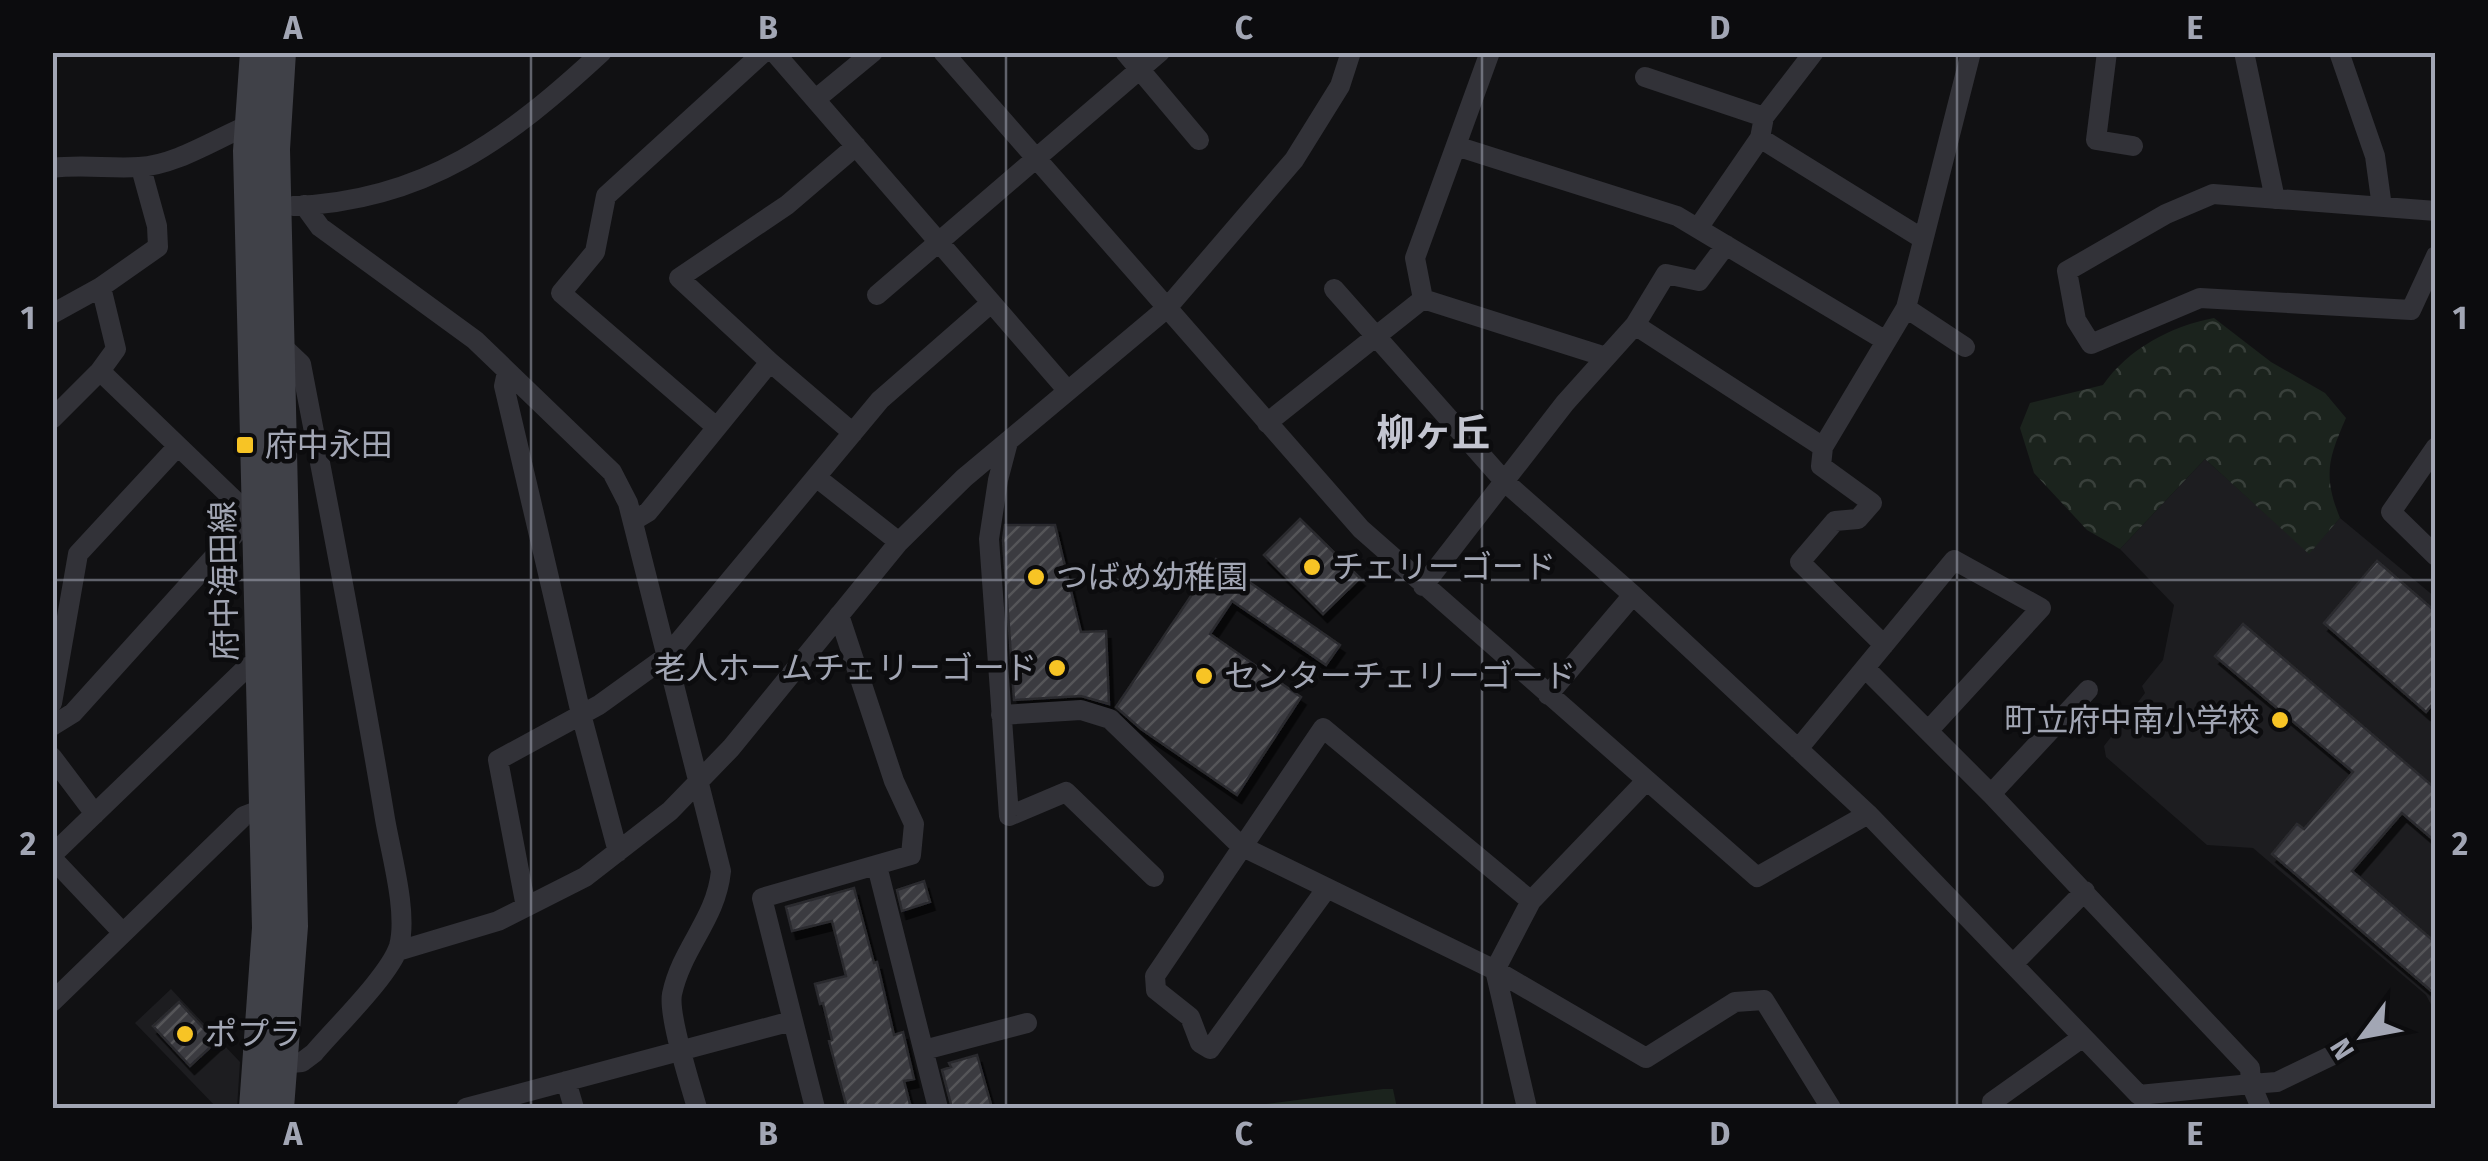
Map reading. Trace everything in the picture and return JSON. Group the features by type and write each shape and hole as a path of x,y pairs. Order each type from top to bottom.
{"main road":[{"name":"府中海田線","path":"254,1108 270,1065 293,926 264,516 278,205 248,124 255,52"},
{"name":"府中海田線","path":"264,516 282,345 275,123 281,52"},
{"name":"府中海田線","path":"274,664 265,808 270,1065 279,1108"}],"street":[{"path":"278,205 343,200 415,182 468,159 537,112 602,52"},
{"path":"715,426 561,293 595,252 606,196 764,52"},
{"path":"774,52 1068,391"},
{"path":"816,99 872,52"},
{"path":"943,52 1360,529 1756,877 1868,814"},
{"path":"1125,52 1199,140"},
{"path":"877,294 1160,52"},
{"path":"398,951 498,921 585,878 670,811 731,748 899,542 964,478 1167,308 1294,160 1340,86 1351,52"},
{"path":"1423,299 1415,258 1490,52"},
{"path":"1698,228 1760,138 1764,116 1814,52"},
{"path":"1884,645 1800,562 1835,522 1858,519 1872,502 1821,466 1823,447 1906,308 1971,52"},
{"path":"2107,52 2096,140 2133,146"},
{"path":"2244,52 2275,199"},
{"path":"2340,52 2375,156 2382,207"},
{"path":"1645,76 1764,116"},
{"path":"52,168 141,168 248,124"},
{"path":"1760,138 1923,239"},
{"path":"853,432 679,278 787,205 856,146"},
{"path":"1456,146 1677,216 1886,342"},
{"path":"52,314 101,287 158,247 157,226 141,168"},
{"path":"2436,211 2214,194 2166,214 2067,270 2076,320 2092,344 2200,298 2411,310 2436,256"},
{"path":"278,205 320,228 475,340 612,472 628,503 721,871 718,898 680,967 671,998 696,1108"},
{"path":"1423,586 1565,403 1635,325 1666,274 1699,281 1726,245"},
{"path":"52,419 100,371 116,348 101,287"},
{"path":"1334,289 1506,482 1868,814 2141,1102 2277,1082 2339,1052"},
{"path":"1268,422 1423,299"},
{"path":"1423,299 1606,357"},
{"path":"526,906 498,760 581,714 667,656 880,400 992,303"},
{"path":"1906,308 1965,347"},
{"path":"1635,325 1823,447"},
{"path":"270,1065 302,1062 314,1053 398,951 401,936 376,764 302,364 282,345"},
{"path":"633,521 648,512 770,362"},
{"path":"52,726 73,713 264,516 178,446 100,371"},
{"path":"508,372 504,386 581,714 618,852"},
{"path":"1008,442 988,540 1009,816 1066,792 1154,878"},
{"path":"52,702 78,554 178,446"},
{"path":"2436,447 2390,512 2436,556"},
{"path":"816,478 899,542"},
{"path":"1798,750 1954,560 2041,608 1928,731"},
{"path":"1548,695 1634,596"},
{"path":"814,1108 762,898 911,855 914,824 894,781 839,616"},
{"path":"123,933 52,857 242,672 248,667 274,664"},
{"path":"1864,668 1992,794 2250,1068 2261,1108"},
{"path":"1992,794 2088,690"},
{"path":"1001,715 1081,710 1110,719 1241,846 1496,970 1646,1058 1734,1002 1764,1000 1832,1108"},
{"path":"1327,888 1210,1048 1200,1042 1190,1017 1156,990 1155,976 1323,728 1531,901"},
{"path":"52,757 95,814"},
{"path":"1527,1108 1496,970 1531,901 1646,780"},
{"path":"52,1002 244,816 265,808"},
{"path":"877,866 938,1108"},
{"path":"2013,964 2084,891"},
{"path":"466,1108 792,1021"},
{"path":"924,1050 1026,1023"},
{"path":"1996,1108 1992,1102 2083,1037"},
{"path":"566,1081 574,1108"}],"shaded area":[{"name":"町立府中南小学校","path":"2205,459 2309,553 2340,518 2435,597 2435,1012 2426,995 2253,848 2207,845 2106,757 2104,746 2145,693 2142,686 2163,660 2174,605 2120,549"},
{"path":"171,989 240,1062 237,1108 217,1108 135,1023"}],"green space":[{"path":"2214,318 2271,362 2325,393 2346,418 2330,468 2331,490 2340,518 2309,554 2205,459 2120,549 2087,530 2034,473 2020,428 2030,403 2103,385 2125,360 2152,341"},
{"path":"1383,1089 1393,1089 1397,1108 1235,1108"}],"building":[{"name":"チェリーゴード","path":"1300,519 1360,578 1323,614 1264,555"},
{"path":"1005,525 1055,525 1081,632 1106,631 1109,704 1081,696 1014,700"},
{"name":"センターチェリーゴード","path":"1216,559 1340,645 1326,665 1232,601 1210,634 1301,697 1237,795 1141,729 1116,707"},
{"path":"2377,561 2436,612 2436,700 2426,712 2324,623"},
{"path":"2243,624 2436,789 2436,842 2402,813 2352,871 2436,943 2436,995 2272,854 2297,824 2304,829 2353,772 2215,656"},
{"path":"924,881 930,902 902,911 897,890"},
{"path":"854,888 894,1035 903,1032 914,1079 904,1081 911,1108 847,1108 815,984 846,976 832,921 792,931 786,907"},
{"path":"179,1002 216,1042 190,1066 153,1026"},
{"path":"977,1055 992,1108 952,1108 942,1070 951,1067 949,1063"}],"place":[{"name":"府中永田","path":"245,445"},
{"name":"チェリーゴード","path":"1312,567"},
{"name":"つばめ幼稚園","path":"1036,577"},
{"name":"老人ホームチェリーゴード","path":"1057,668"},
{"name":"センターチェリーゴード","path":"1204,676"},
{"name":"町立府中南小学校","path":"2280,720"},
{"name":"ポプラ","path":"185,1034"}],"district":[{"name":"柳ヶ丘","path":"1433,433"}]}
